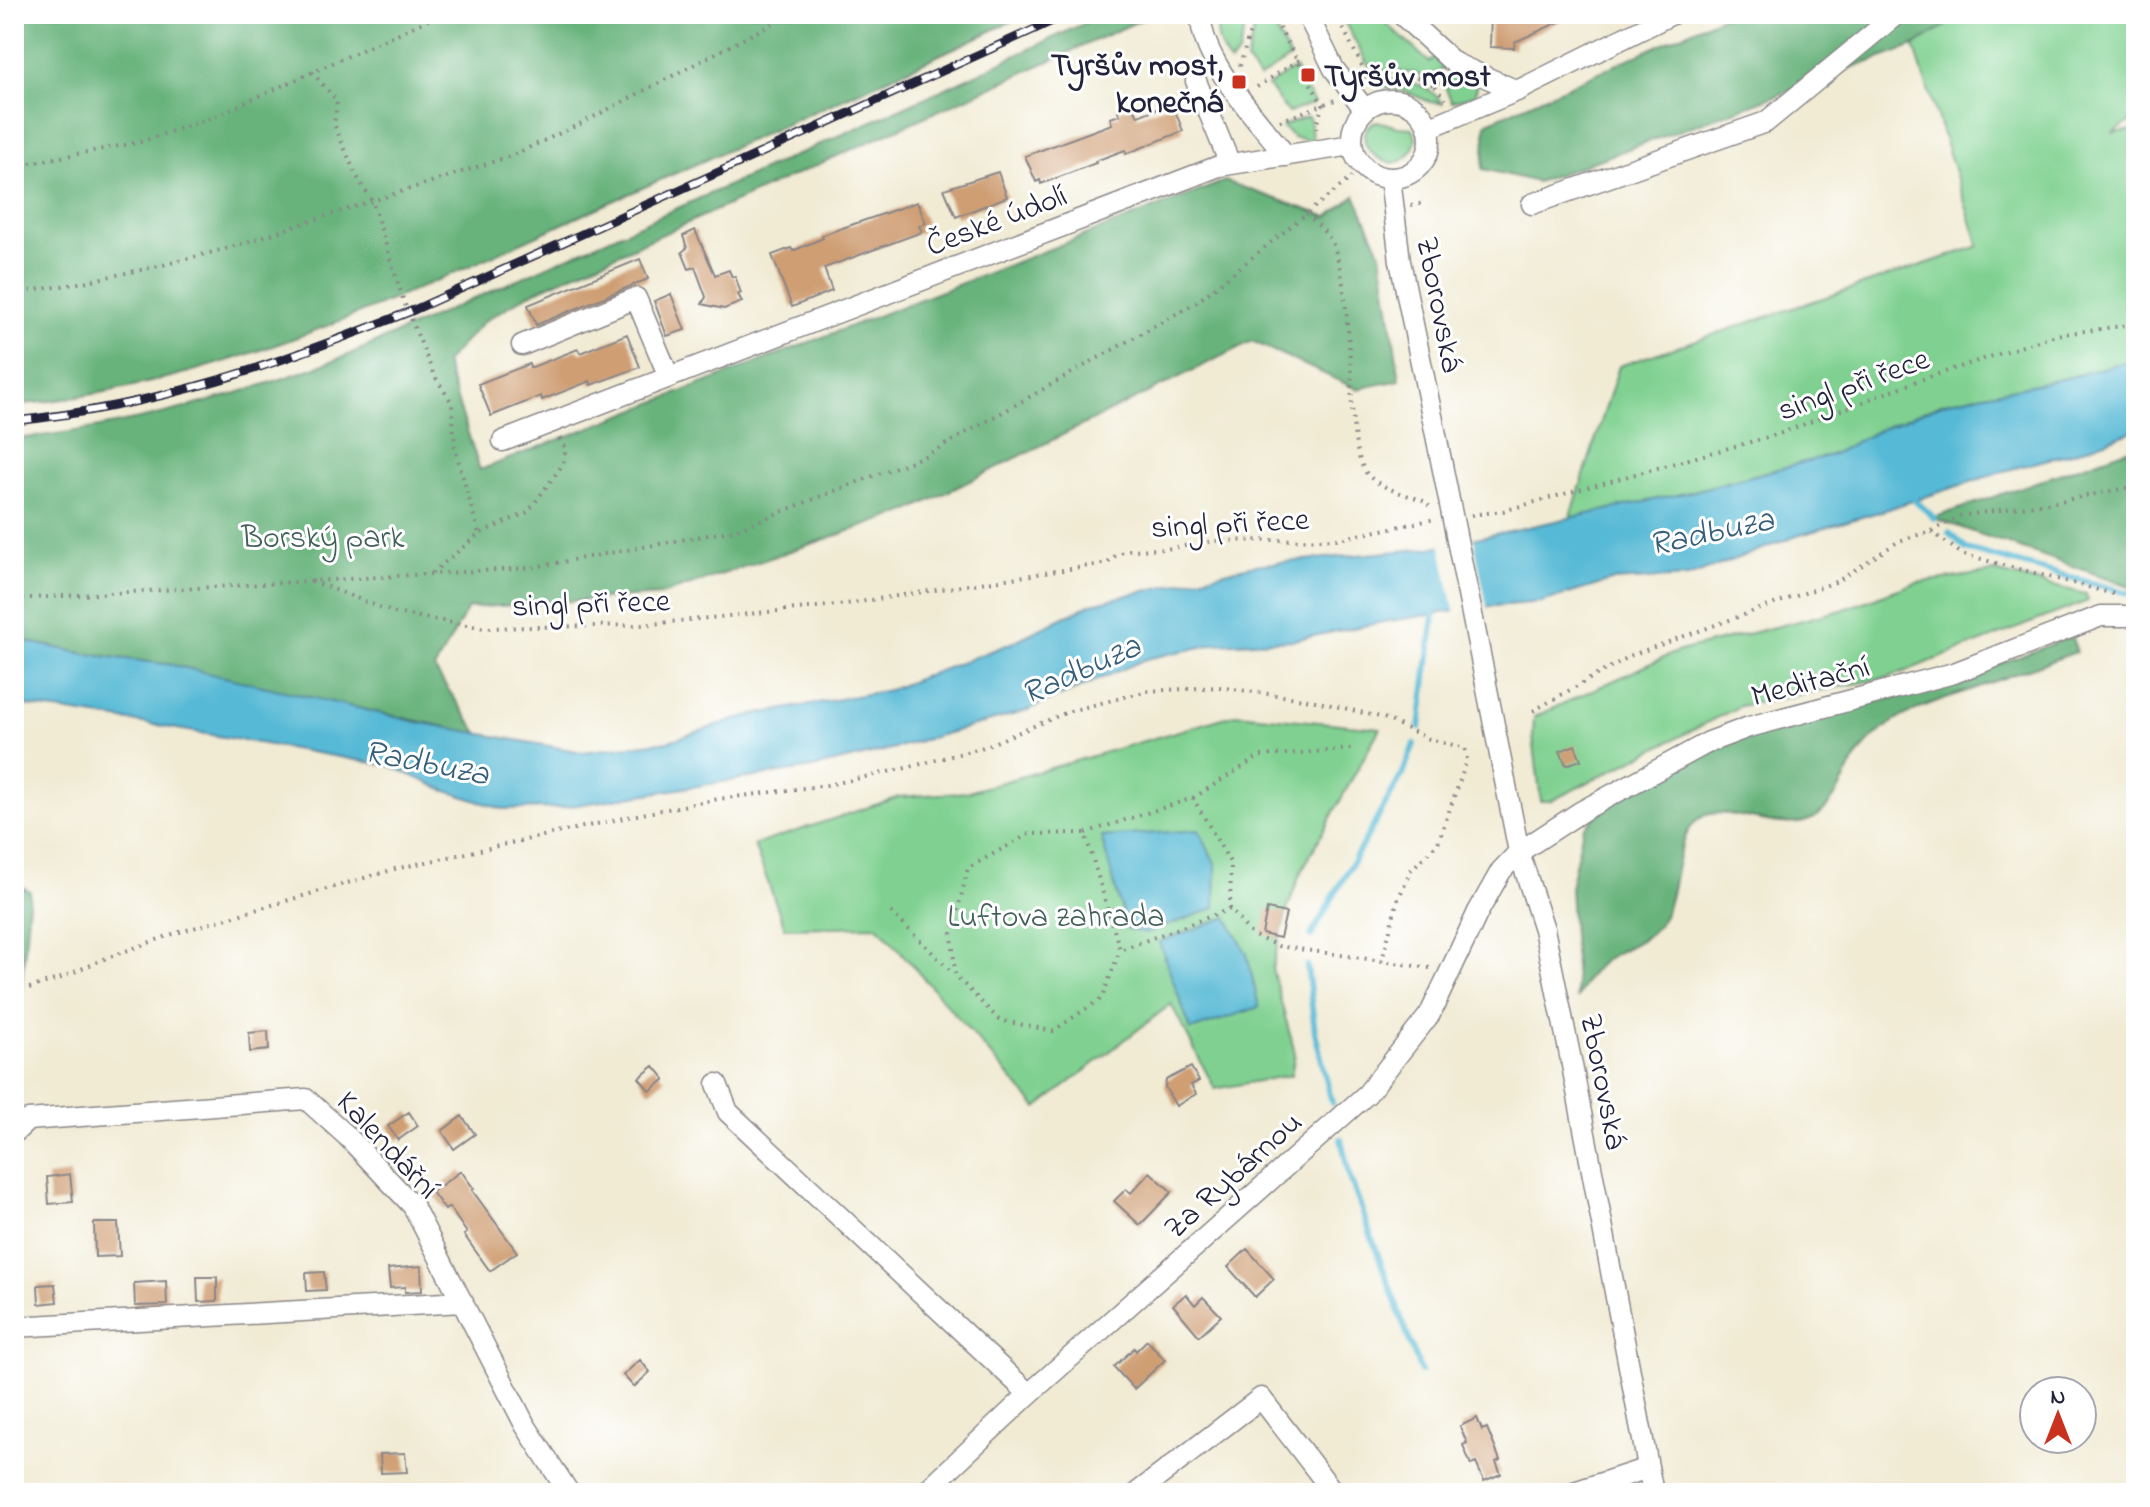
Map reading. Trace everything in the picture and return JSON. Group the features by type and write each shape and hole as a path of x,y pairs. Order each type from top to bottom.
{"street":[{"path":"1201,14 1201,27 1213,59 1286,156"},
{"path":"1307,14 1351,93 1365,110"},
{"path":"1401,14 1454,63 1517,91"},
{"path":"1428,128 1517,91 1672,14"},
{"path":"1532,204 1766,122 1897,14"},
{"path":"1196,81 1230,164"},
{"path":"1382,101 1402,101 1418,111 1428,128 1429,147 1421,165 1405,176 1390,178 1373,174 1356,158 1352,145 1354,126 1365,110 1382,101"},
{"name":"České údolí","path":"503,441 1189,177 1230,164 1352,145"},
{"name":"Zborovská","path":"1390,178 1400,261 1519,852 1544,929 1653,1493"},
{"path":"522,345 636,298 669,377"},
{"name":"Meditační","path":"1519,852 1582,811 1709,742 1749,727 1954,673 2101,616 2136,616"},
{"name":"Za Rybárnou","path":"924,1493 1029,1394 1367,1094 1430,1014 1478,912 1501,871 1519,852"},
{"path":"717,1084 728,1112 1029,1394"},
{"name":"Kalendářní","path":"14,1133 28,1120 306,1099 347,1136 413,1206 525,1425 569,1493"},
{"path":"14,1327 463,1302"},
{"path":"1137,1493 1261,1398 1334,1493"},
{"path":"1571,1493 1648,1468"}],"path":[{"path":"14,166 140,142 211,118 441,14"},
{"path":"14,293 69,285 225,249 511,156 582,123 791,14"},
{"path":"1255,14 1240,66 1257,87 1323,46"},
{"path":"1271,14 1323,105 1316,125 1320,151"},
{"path":"1336,14 1366,74"},
{"path":"1366,74 1415,76 1435,86 1454,63"},
{"path":"312,72 337,101 334,124 356,175 372,201 404,302 434,375 452,403 455,449 479,534"},
{"path":"1323,105 1351,93 1366,74"},
{"path":"1274,109 1283,119"},
{"path":"14,599 529,568 735,530 927,455 1197,302 1352,177"},
{"name":"singl při řece","path":"312,581 395,613 484,628 641,625 846,604 965,586 1108,563 1128,550 1166,549 1214,541 1339,539 1439,518 1426,502 1382,485 1368,476 1353,426 1343,289 1334,245 1307,213"},
{"name":"singl při řece","path":"1465,516 1503,511 1779,434 1917,381 2056,335 2136,324"},
{"path":"430,574 479,534 528,512 563,464 566,448 559,438 559,419"},
{"path":"1533,711 1632,655 1838,581 1899,541 1931,531 1960,516 2136,486"},
{"path":"1931,531 1962,554 2123,596"},
{"path":"14,993 173,934 395,869 637,815 718,799 828,785 906,768 981,748 1070,711 1148,691 1219,687 1311,700 1384,718 1429,739 1465,748 1474,746"},
{"path":"1382,961 1397,902 1411,870 1438,843 1467,760 1465,748"},
{"path":"955,975 952,934 968,868 1029,834 1085,833 1193,798 1260,756 1352,749"},
{"path":"1193,798 1231,864 1230,909 1252,935 1278,946 1450,971"},
{"path":"891,912 999,1020 1053,1031 1102,998 1120,950 1085,833"},
{"path":"1120,950 1230,909"},
{"path":"2107,1493 2136,1480"}],"green space":[{"path":"14,14 1027,14 460,270 316,330 168,378 92,394 14,405"},
{"name":"Borský park","path":"1104,14 1154,14 529,294 483,322 445,363 480,470 1225,181 1328,217 1355,195 1381,254 1400,380 1357,389 1252,341 911,510 661,595 468,608 434,669 479,734 173,665 86,654 14,639 14,439 99,427 183,408 346,356 944,89"},
{"path":"1220,14 1248,14 1239,53 1230,63 1218,40"},
{"path":"1258,14 1267,14 1290,58 1259,78 1246,61"},
{"path":"1340,14 1376,14 1429,62 1435,58 1444,67 1436,75 1426,78 1413,73 1371,70"},
{"path":"1728,14 1963,14 1914,46 1537,182 1483,169 1486,123"},
{"path":"1963,14 2136,14 2136,118 2112,133 2136,130 2136,359 2067,378 1949,401 1881,429 1831,455 1570,519 1619,366 1979,246 1914,46"},
{"path":"1295,68 1314,103 1288,113 1268,86"},
{"path":"1452,72 1476,84 1474,95 1452,102 1444,84"},
{"path":"1383,80 1416,84 1430,91 1442,103 1372,84"},
{"path":"1309,118 1313,141 1293,137 1282,126"},
{"path":"1377,121 1413,128 1416,139 1409,155 1399,162 1387,162 1368,148 1364,138 1367,129"},
{"path":"2136,447 2136,588 1933,518"},
{"path":"1995,572 2086,594 2088,601 1890,677 1740,706 1551,801 1541,801 1533,737 1534,717 1676,652 1842,610 1915,583"},
{"path":"2073,636 2076,652 1935,702 1894,722 1865,746 1836,795 1814,818 1788,823 1717,813 1695,822 1682,846 1668,906 1658,926 1600,964 1588,977 1577,999 1570,888 1583,828 1618,796 1687,761 1778,723 1931,690"},
{"name":"Luftova zahrada","path":"1237,714 1380,728 1300,874 1286,913 1272,969 1295,1053 1291,1075 1215,1089 1171,1004 1037,1108 878,926 785,928 754,845 899,797 968,792"},
{"path":"14,883 30,891 14,1071"}],"water":[{"name":"Radbuza","path":"2136,359 2136,430 2075,452 1797,536 1688,577 1611,581 1542,602 1482,607 1383,622 1293,640 1215,644 1146,659 1023,712 812,768 558,808 502,809 444,790 391,766 14,704 14,639 86,654 173,665 417,722 582,752 669,741 747,716 889,690 1009,644 1091,604 1254,565 1430,548 1690,492 1831,455 1881,429 1949,401 2067,378"},
{"path":"1199,830 1216,865 1215,908 1147,933 1127,929 1101,837"},
{"path":"1227,917 1247,954 1259,1007 1191,1030 1159,942"}],"pier":[{"path":"1473,535 1488,611 1455,615 1440,542"}],"building":[{"path":"1491,14 1576,14 1515,42 1514,48 1490,47"},
{"path":"1172,103 1183,131 1126,154 1125,150 1095,161 1041,184 1040,180 1036,182 1025,156 1112,124 1110,118 1133,105 1138,116"},
{"path":"998,172 1007,197 956,217 944,189"},
{"path":"917,202 926,223 919,226 922,232 824,268 832,291 792,307 772,255 791,248 793,251 831,232"},
{"path":"695,230 715,275 729,270 732,277 735,276 742,302 724,309 702,304 706,297 695,267 689,269 682,252 687,248 683,236"},
{"path":"640,259 648,279 536,325 528,305"},
{"path":"671,294 685,330 667,336 654,301"},
{"path":"627,334 640,367 591,385 590,381 542,400 541,396 491,416 478,384 578,349 580,353"},
{"path":"1575,745 1581,760 1566,765 1560,751"},
{"path":"1267,909 1286,913 1280,938 1262,934"},
{"path":"268,1031 269,1050 250,1052 249,1033"},
{"path":"654,1066 665,1079 650,1091 639,1078"},
{"path":"1191,1067 1199,1081 1191,1085 1196,1094 1176,1106 1165,1087 1166,1080"},
{"path":"409,1112 418,1126 398,1140 388,1126"},
{"path":"462,1116 475,1134 454,1149 442,1131"},
{"path":"461,1171 517,1252 490,1271 464,1235 467,1233 449,1207 445,1210 432,1192"},
{"path":"1150,1172 1172,1192 1140,1225 1114,1201 1126,1189 1131,1193"},
{"path":"70,1174 73,1202 49,1204 47,1177"},
{"path":"94,1223 118,1223 120,1256 95,1257"},
{"path":"1247,1249 1274,1279 1255,1297 1228,1267"},
{"path":"421,1266 422,1291 405,1292 405,1287 390,1288 388,1269"},
{"path":"324,1272 326,1290 307,1291 306,1273"},
{"path":"197,1277 217,1277 217,1301 198,1302"},
{"path":"166,1281 167,1305 135,1306 134,1283"},
{"path":"55,1284 57,1302 39,1304 38,1285"},
{"path":"1186,1294 1195,1305 1203,1297 1221,1316 1199,1336 1173,1305"},
{"path":"1147,1340 1165,1360 1134,1389 1114,1367"},
{"path":"640,1360 650,1372 634,1387 623,1375"},
{"path":"1477,1418 1482,1430 1487,1428 1500,1460 1496,1462 1501,1474 1484,1481 1476,1463 1471,1465 1460,1426"},
{"path":"405,1453 407,1472 381,1473 380,1454"}],"waterway":[{"path":"1910,495 1934,518"},
{"path":"1949,533 1966,549 2136,595"},
{"path":"1420,727 1435,607"},
{"path":"1311,936 1403,773 1414,744"},
{"path":"1307,966 1315,1032 1332,1103"},
{"path":"1341,1139 1350,1178 1421,1372"}],"railway":[{"path":"14,421 120,405 169,394 266,365 364,330 1068,14"}],"place":[{"name":"Tyršův most","path":"1308,75"},
{"name":"Tyršův most, konečná","path":"1239,82"}]}
